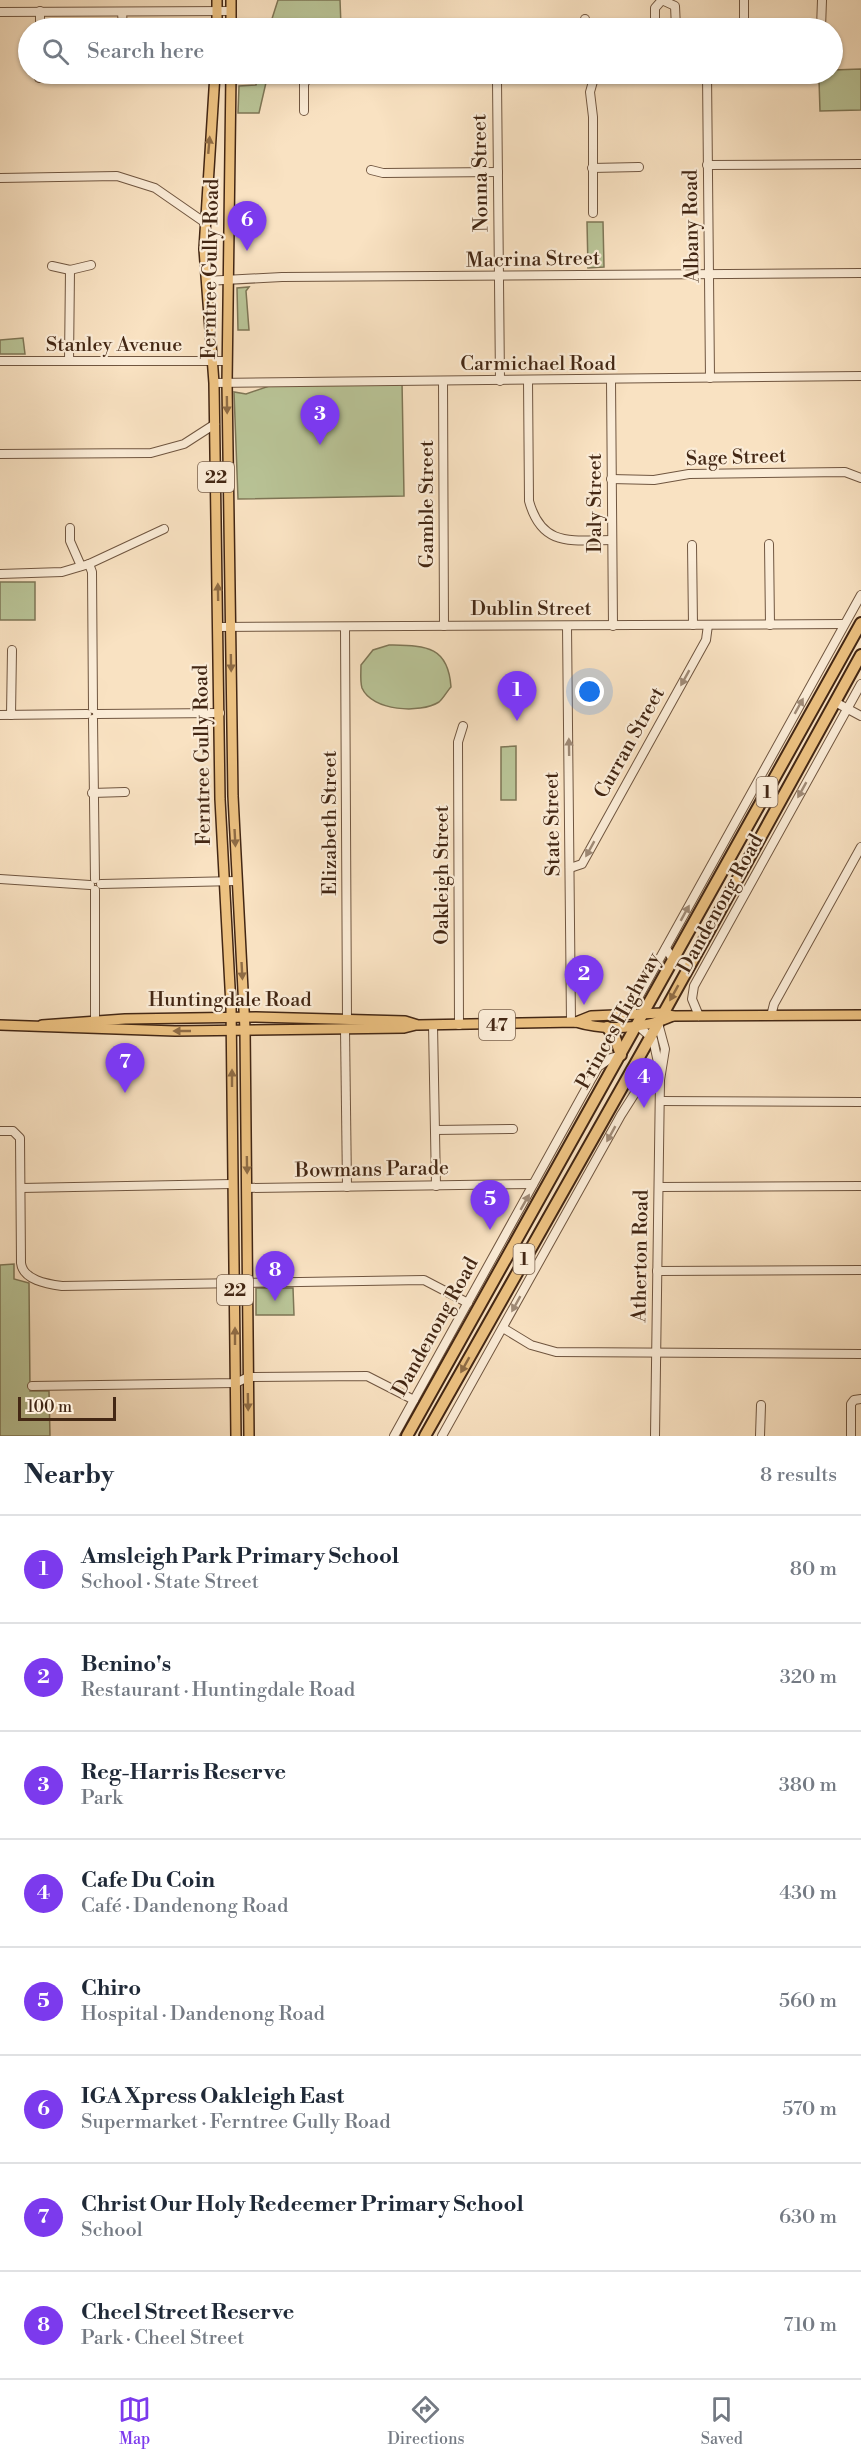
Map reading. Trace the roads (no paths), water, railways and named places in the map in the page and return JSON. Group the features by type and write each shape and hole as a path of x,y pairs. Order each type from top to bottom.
{"highway":[{"name":"Princes Highway","path":"407,1436 861,623"},
{"name":"Princes Highway","path":"424,1436 651,1036 665,1017 691,964 861,655"},
{"path":"607,1027 615,1038 621,1055"}],"main road":[{"path":"217,0 217,18"},
{"path":"231,0 231,18"},
{"name":"Ferntree Gully Road","path":"214,84 204,222 214,383 220,799 231,1018 236,1436"},
{"name":"Ferntree Gully Road","path":"231,84 227,383 237,881 245,1029 249,1436"},
{"name":"Huntingdale Road","path":"574,1022 591,1016 628,1014 665,1017 861,1016"},
{"name":"Huntingdale Road","path":"95,1025 231,1018 347,1018 433,1025 574,1022 591,1027 607,1027 637,1025 665,1017"},
{"name":"Huntingdale Road","path":"0,1025 95,1025 231,1030 404,1028 418,1024"}],"street":[{"path":"655,18 655,8 662,0 675,6 676,18"},
{"path":"744,0 744,18"},
{"path":"821,18 822,0"},
{"path":"40,11 40,18"},
{"path":"0,12 231,11"},
{"path":"122,12 122,18"},
{"path":"304,84 304,111"},
{"name":"Nonna Street","path":"497,84 500,381"},
{"path":"591,84 593,213"},
{"name":"Albany Road","path":"707,84 710,378"},
{"path":"707,165 861,164"},
{"path":"592,168 639,167"},
{"path":"371,170 383,173 498,172"},
{"path":"0,178 117,176 154,188 204,222"},
{"path":"52,266 70,270 91,266"},
{"path":"69,361 70,270"},
{"name":"Macrina Street","path":"206,281 282,277 861,273"},
{"name":"Stanley Avenue","path":"0,362 227,361"},
{"name":"Carmichael Road","path":"214,383 861,376"},
{"path":"528,380 529,501 533,515 548,534 562,540 612,540"},
{"name":"Daly Street","path":"611,380 613,626"},
{"name":"Gamble Street","path":"443,381 444,626"},
{"path":"0,454 151,453 184,444 215,424"},
{"name":"Sage Street","path":"611,479 654,480 689,474 833,472 854,474 861,478"},
{"path":"70,528 70,541 92,572 95,1025"},
{"path":"0,574 48,574 85,565 164,529"},
{"path":"769,544 770,625"},
{"path":"693,545 693,625"},
{"name":"Dandenong Road","path":"628,1014 861,595"},
{"name":"Dublin Street","path":"218,627 844,624"},
{"name":"Curran Street","path":"570,868 582,864 706,640 708,625"},
{"name":"State Street","path":"567,626 574,1022"},
{"name":"Elizabeth Street","path":"345,627 347,1018"},
{"path":"11,715 12,650"},
{"name":"Dandenong Road","path":"699,1016 693,1002 694,986 861,684"},
{"path":"835,702 861,716"},
{"path":"0,715 220,713"},
{"name":"Oakleigh Street","path":"459,1025 458,742 463,726"},
{"path":"781,740 792,747"},
{"path":"92,793 125,792"},
{"path":"771,1016 774,1004 861,847"},
{"path":"0,879 95,884 237,881"},
{"name":"Dandenong Road","path":"666,948 673,960 691,964"},
{"name":"Atherton Road","path":"660,1078 665,1049 665,1017"},
{"path":"433,1025 436,1186"},
{"path":"637,1025 651,1036"},
{"path":"345,1029 347,1188"},
{"name":"Atherton Road","path":"651,1036 657,1050 660,1078 655,1436"},
{"name":"Dandenong Road","path":"394,1436 598,1067 611,1058 621,1055"},
{"path":"443,1436 621,1115 642,1082 660,1078"},
{"path":"618,1095 621,1115"},
{"path":"660,1103 861,1102"},
{"path":"435,1130 513,1129"},
{"path":"0,1131 13,1131 18,1134 21,1263 24,1274 62,1286 247,1281 424,1280 468,1303"},
{"path":"21,1188 232,1184"},
{"name":"Bowmans Parade","path":"247,1188 533,1184"},
{"path":"659,1187 861,1186"},
{"path":"657,1270 861,1270"},
{"path":"503,1328 531,1345 556,1352 861,1354"},
{"path":"32,1386 236,1383 248,1377 367,1376 414,1400"},
{"path":"851,1436 852,1402 861,1399"},
{"path":"760,1436 761,1405"}],"place":[{"name":"IGA Xpress Oakleigh East","path":"247,251"},
{"name":"Reg-Harris Reserve","path":"320,445"},
{"name":"Amsleigh Park Primary School","path":"517,721"},
{"name":"Benino's","path":"584,1005"},
{"name":"Christ Our Holy Redeemer Primary School","path":"125,1093"},
{"name":"Cafe Du Coin","path":"644,1108"},
{"name":"Chiro","path":"490,1230"},
{"name":"Cheel Street Reserve","path":"275,1301"}]}
